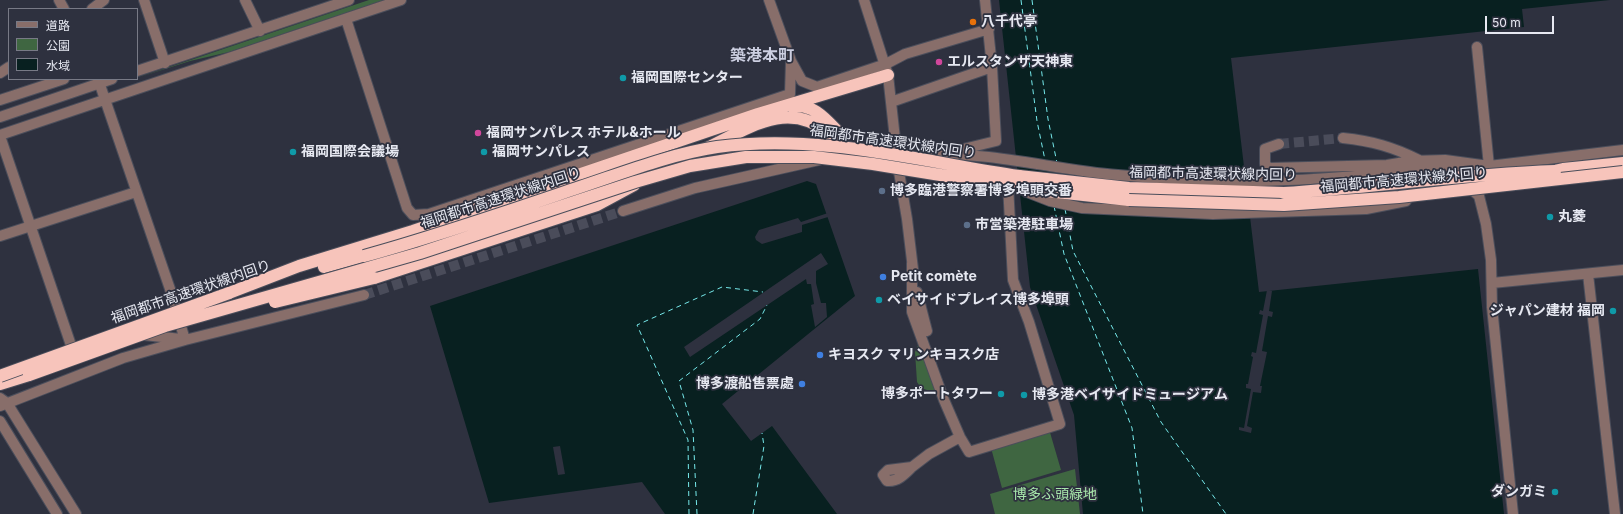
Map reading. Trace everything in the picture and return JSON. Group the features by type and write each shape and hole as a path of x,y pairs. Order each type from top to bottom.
{"highway":[{"path":"229,293 299,266 413,231 887,70"},
{"path":"758,114 797,106 808,108 822,116 850,144 870,153 898,162"},
{"path":"165,326 374,278 597,205 661,169 760,122 784,117 805,119 828,132 847,151 869,161 898,162"},
{"name":"福岡都市高速環状線内回り","path":"0,376 229,293 416,242 632,170 688,153 723,147 779,143 815,144 874,151 994,172 1093,185 1204,191 1284,193 1358,188 1514,172 1623,167"},
{"name":"福岡都市高速環状線外回り","path":"0,383 29,375 165,326 420,253 635,182 690,166 746,157 814,157 873,164 1020,188 1129,200 1284,205 1487,188 1623,172"},
{"path":"1555,171 1623,162"},
{"path":"1487,188 1503,182 1563,169 1623,162"}],"street":[{"path":"93,8 104,0"},
{"path":"144,0 166,62"},
{"path":"245,0 260,31"},
{"path":"138,71 260,31 325,4 349,0"},
{"path":"75,357 0,135 401,0"},
{"path":"769,0 791,61 802,81 817,87 887,70 905,54 988,29"},
{"path":"864,0 887,70 912,263 912,312 944,400 960,437 969,452 1060,424 1029,322 1013,280 1008,184"},
{"path":"624,211 695,188 772,169 823,159 898,162 945,154 996,141 992,67 985,0"},
{"path":"346,19 407,208 413,216 429,214 790,94 791,61"},
{"path":"1477,47 1489,166"},
{"path":"891,102 992,67"},
{"path":"0,100 61,80"},
{"path":"0,117 99,81 170,289 185,340"},
{"path":"1343,138 1364,140 1394,148 1420,160"},
{"path":"1279,144 1265,149 1265,164 1269,168 1386,164 1420,160 1446,160 1489,166 1623,150"},
{"path":"945,154 973,156 1095,173 1188,180 1259,181 1323,178 1440,168 1455,170 1477,182 1486,200 1492,241 1491,260"},
{"path":"898,162 939,173 1008,184 1050,201 1082,208 1213,214 1250,214 1366,209 1470,188 1479,196 1484,209 1491,260 1492,307 1513,514"},
{"path":"0,236 136,192"},
{"path":"1492,283 1623,270"},
{"path":"1588,274 1615,514"},
{"path":"76,514 2,402 123,358 185,340 364,295"},
{"path":"0,388 75,357 146,334 185,340"},
{"path":"0,421 57,514"},
{"path":"912,467 929,454 960,437"}],"green space":[{"path":"369,0 384,0 229,52 190,61 138,78"},
{"path":"919,343 936,393 921,388 917,382 915,352"},
{"path":"1049,429 1061,470 1002,488 991,448"},
{"name":"博多ふ頭緑地","path":"1075,469 1080,514 995,514 990,494"}],"water":[{"path":"999,0 1610,0 1522,9 1524,27 1231,58 1259,292 1478,269 1504,514 1083,514 1074,415 1030,287"},
{"path":"807,181 816,184 855,296 722,404 751,441 772,426 837,514 665,514 642,482 489,503 430,306"}],"pier":[{"path":"828,213 828,217 802,225 802,232 762,244 756,240 755,237 759,230 798,218 801,222"},
{"path":"821,253 828,264 816,271 816,283 821,303 826,303 827,317 815,327 811,305 814,304 811,284 807,284 806,279 690,357 684,347"},
{"path":"1267,290 1272,291 1269,311 1273,312 1272,317 1268,316 1262,351 1267,352 1260,386 1262,386 1261,393 1253,392 1247,426 1252,428 1251,433 1239,430 1239,427 1244,428 1251,389 1246,388 1246,384 1248,384 1253,357 1251,356 1252,352 1256,353 1263,315 1259,314 1260,310 1263,311"},
{"path":"560,446 565,474 558,475 553,447"}],"ferry route":[{"path":"1021,0 1037,121 1045,160"},
{"path":"1032,0 1048,119 1057,163"},
{"path":"1054,206 1064,254 1132,428 1143,514"},
{"path":"1065,209 1073,251 1161,422 1226,514"},
{"path":"689,514 688,440 637,325 722,287 763,292"},
{"path":"697,514 693,430 679,381 760,319 767,305"},
{"path":"753,514 764,446 762,433"}],"tunnel":[{"path":"1279,144 1343,138"},
{"path":"364,295 623,211"}],"place":[{"name":"八千代亭","path":"973,22"},
{"name":"エルスタンザ天神東","path":"939,62"},
{"name":"福岡国際センター","path":"623,78"},
{"name":"福岡サンパレス ホテル&ホール","path":"478,133"},
{"name":"福岡国際会議場","path":"293,152"},
{"name":"福岡サンパレス","path":"484,152"},
{"name":"博多臨港警察署博多埠頭交番","path":"882,191"},
{"name":"丸菱","path":"1550,217"},
{"name":"市営築港駐車場","path":"967,225"},
{"name":"Petit comète","path":"883,277"},
{"name":"ベイサイドプレイス博多埠頭","path":"879,300"},
{"name":"ジャパン建材 福岡","path":"1613,311"},
{"name":"キヨスク マリンキヨスク店","path":"820,355"},
{"name":"博多渡船售票處","path":"802,384"},
{"name":"博多ポートタワー","path":"1001,394"},
{"name":"博多港ベイサイドミュージアム","path":"1024,395"},
{"name":"ダンガミ","path":"1555,492"}],"district":[{"name":"築港本町","path":"762,56"}]}
